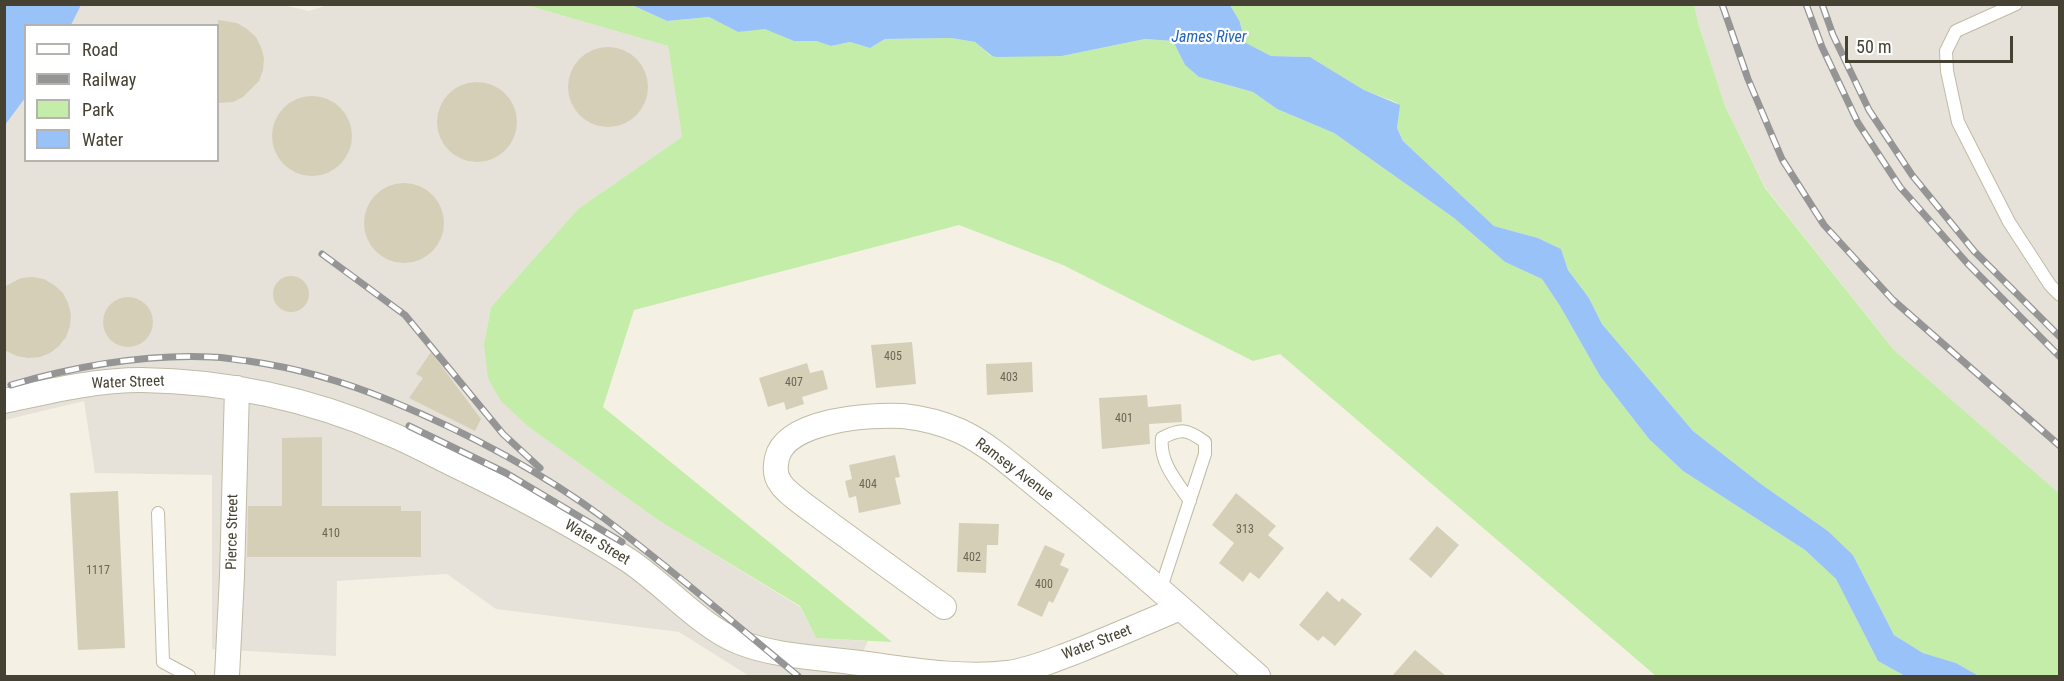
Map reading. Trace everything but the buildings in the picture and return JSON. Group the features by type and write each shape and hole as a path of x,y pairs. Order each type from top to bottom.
{"street":[{"name":"Water Street","path":"4,401 76,385 138,380 190,382 237,388 304,404 378,429 518,496 629,561 714,628 737,642 768,651 950,674 1012,672 1044,663 1105,640 1180,608"},
{"name":"Pierce Street","path":"227,676 237,388"},
{"name":"Ramsey Avenue","path":"944,607 812,511 781,485 776,475 775,464 778,451 785,442 832,421 860,417 902,416 931,421 959,430 985,445 1072,514 1258,676"}],"lane":[{"path":"2016,4 1956,31 1946,51 1947,71 1958,122 2009,222 2050,285 2060,295"},
{"path":"1160,591 1190,501 1205,454 1205,442 1193,433 1176,430 1162,438 1161,449 1168,468 1190,501"},
{"path":"158,513 163,662 189,676"}],"shaded area":[{"path":"279,4 309,11 330,4 526,5 668,46 682,137 578,209 491,307 484,344 530,428 658,520 800,607 816,638 868,641 852,676 749,676 679,632 496,609 447,574 337,581 336,656 212,649 212,475 95,473 84,401 5,420 4,123 24,96 24,162 219,162 219,24 71,24 81,5"},
{"path":"1694,5 2059,5 2059,493 1893,349 1765,187 1725,106"}],"green space":[{"path":"526,5 632,5 667,21 709,17 738,32 765,28 794,41 816,41 831,46 850,42 870,48 885,39 951,38 975,42 991,56 1062,56 1145,39 1173,41 1185,65 1199,77 1253,92 1277,109 1334,133 1454,218 1505,262 1542,279 1600,376 1649,439 1683,471 1805,550 1836,579 1878,661 1905,676 1656,676 1280,354 1253,361 1063,265 959,225 634,310 603,407 892,642 816,638 800,606 658,520 530,428 501,401 488,378 484,344 491,307 578,209 682,137 668,46"},
{"path":"1230,5 1694,5 1725,106 1765,188 1893,349 2059,493 2059,676 1979,676 1956,663 1923,653 1894,635 1853,555 1828,531 1761,484 1693,431 1602,324 1589,298 1568,270 1561,249 1538,238 1494,226 1403,141 1397,128 1399,105 1395,102 1364,90 1310,57 1271,56 1243,42 1240,22"}],"water":[{"path":"5,4 81,5 72,24 24,24 24,99 5,125"},
{"name":"James River","path":"632,5 1230,5 1240,22 1244,42 1271,56 1310,57 1364,90 1400,105 1397,128 1403,141 1494,226 1538,238 1561,249 1568,270 1589,298 1602,324 1693,431 1761,484 1828,531 1853,555 1894,635 1923,653 1956,663 1979,676 1905,676 1878,661 1836,579 1805,550 1683,471 1649,439 1600,376 1542,279 1505,262 1454,218 1334,133 1277,109 1253,92 1199,77 1185,65 1173,41 1145,39 1062,56 997,57 992,56 975,42 951,38 885,39 870,48 850,42 831,46 816,41 794,41 765,29 738,32 709,17 667,21"}],"railway":[{"path":"1722,4 1748,79 1782,159 1824,225 1893,300 2060,446"},
{"path":"1806,4 1822,47 1858,123 1900,187 1967,263 2060,357"},
{"path":"1822,4 1833,35 1869,110 1912,175 1974,251 2060,337"},
{"path":"322,254 405,315 503,434 540,468"},
{"path":"11,385 60,372 110,363 161,357 221,357 321,376 374,394 475,439 580,501 654,557 798,676"},
{"path":"409,426 506,473 622,542"}]}
